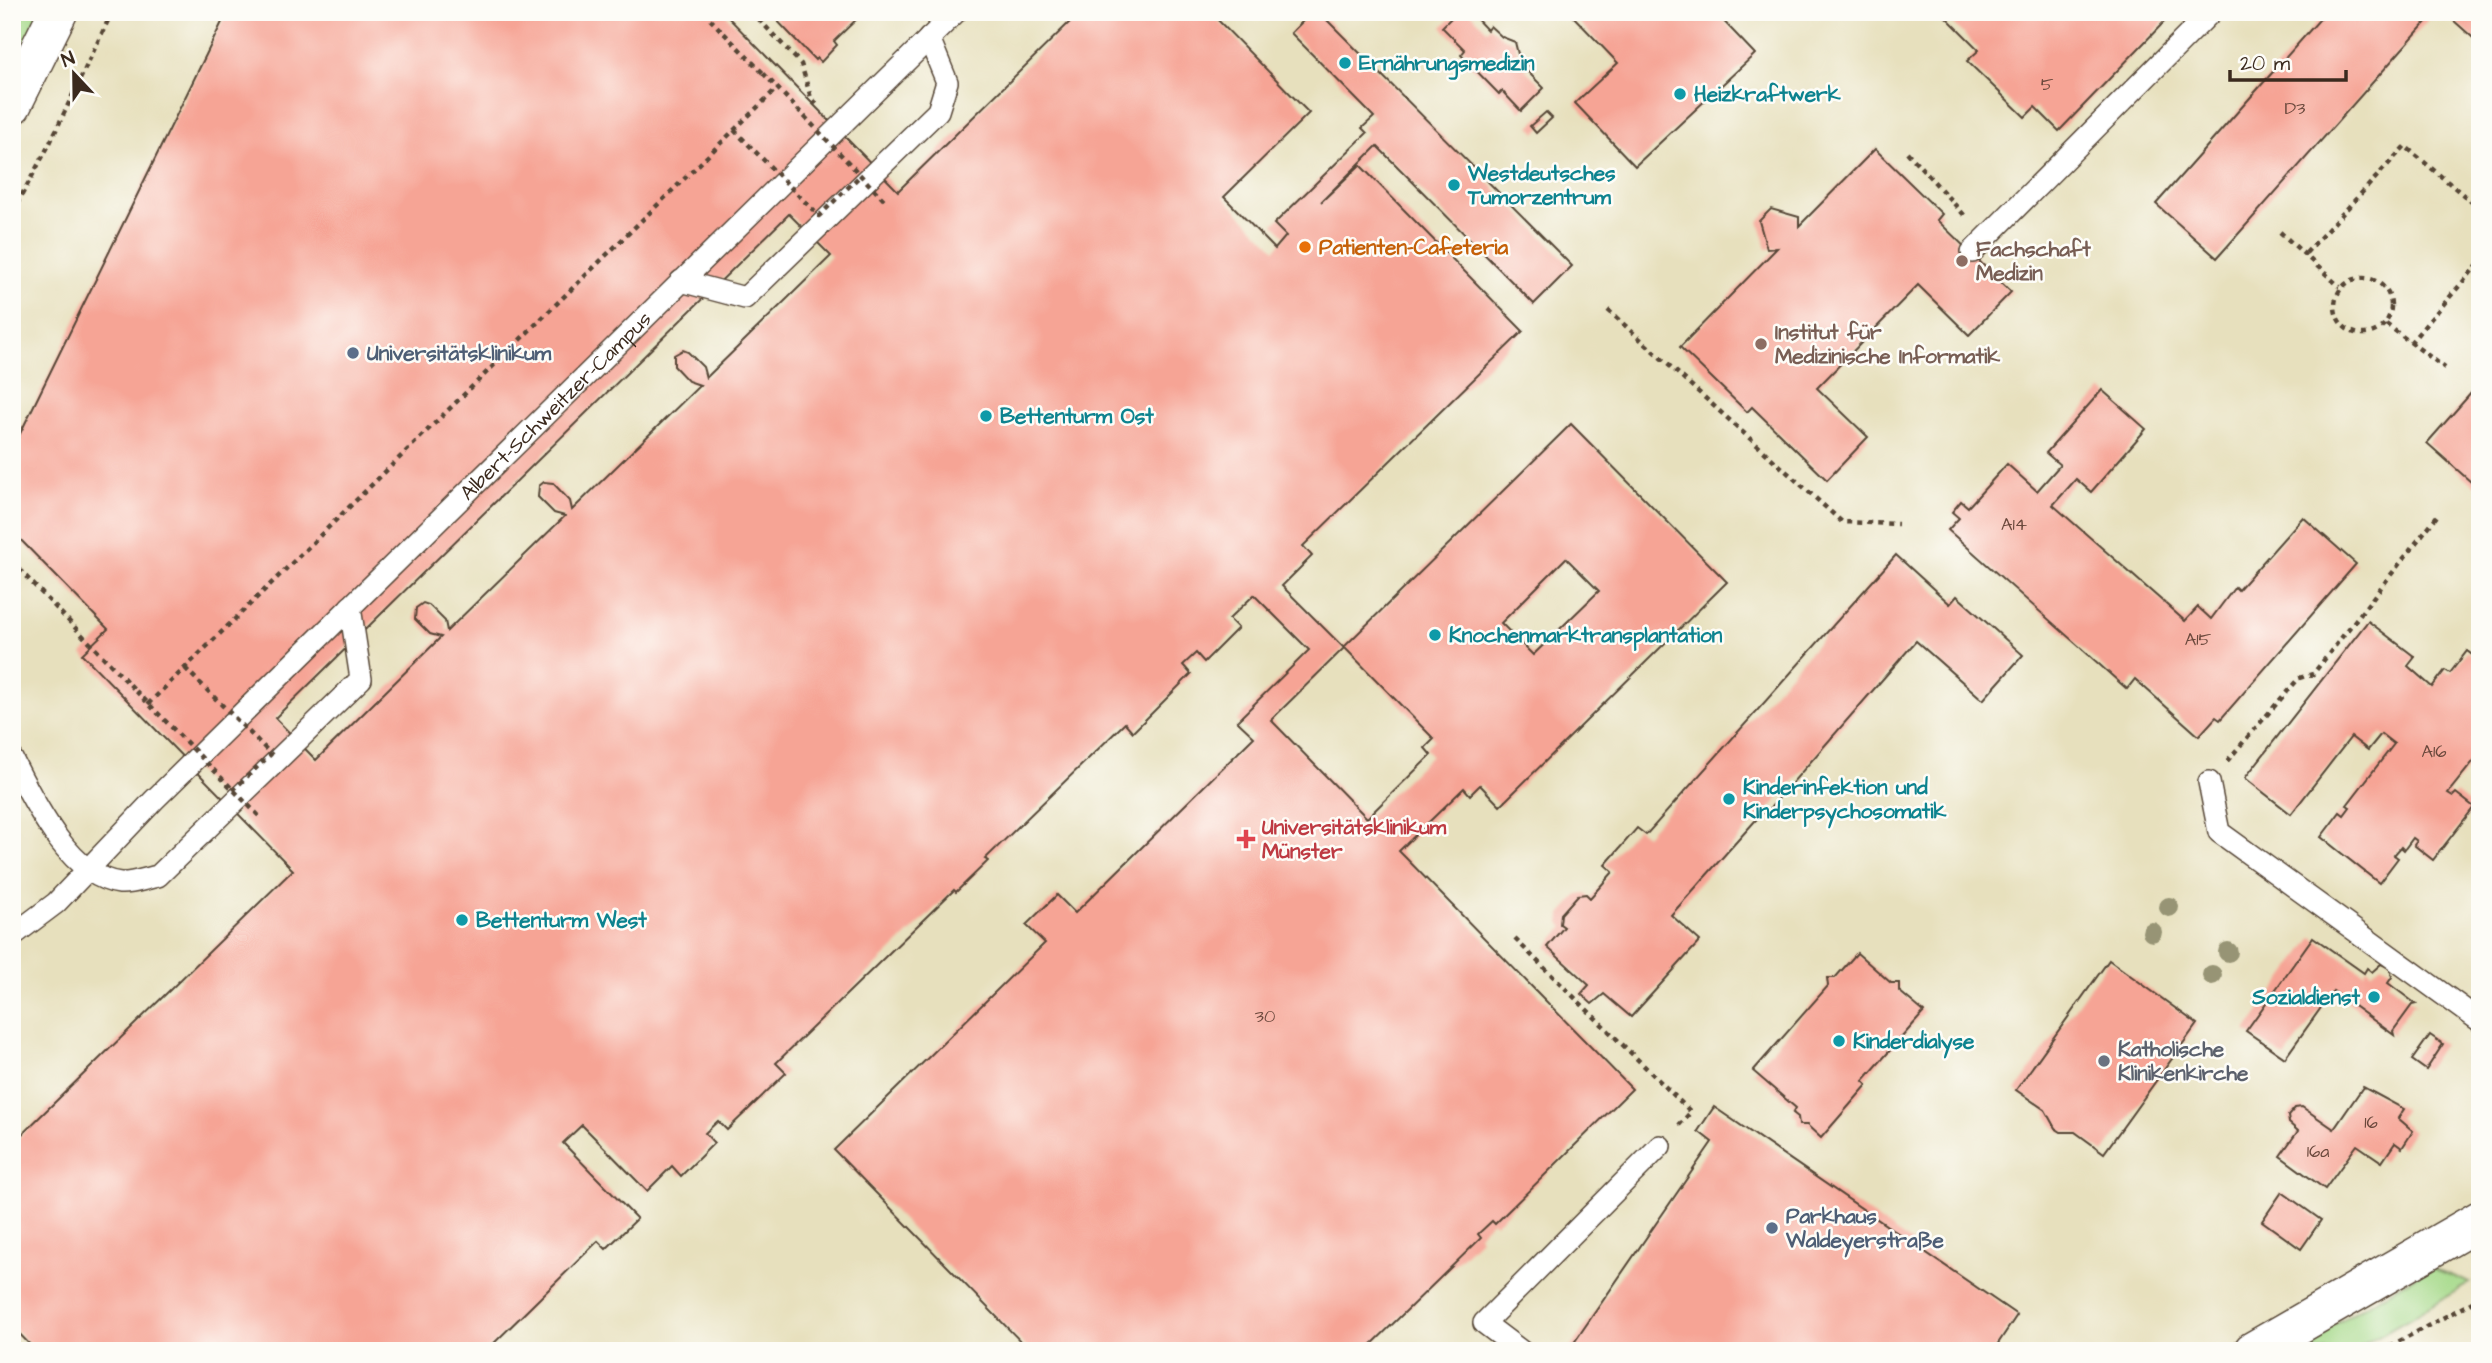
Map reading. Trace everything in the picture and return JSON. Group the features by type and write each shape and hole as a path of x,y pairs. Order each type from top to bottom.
{"street":[{"path":"12,104 58,12"},
{"path":"2253,1351 2480,1220"}],"lane":[{"name":"Albert-Schweitzer-Campus","path":"12,936 56,903 154,800 956,12"},
{"path":"1972,252 2211,12"},
{"path":"681,281 745,298 868,180 938,111 947,82 929,38"},
{"path":"12,759 42,818 87,870 121,883 158,876 361,679 350,607"},
{"path":"2209,782 2219,832 2480,1021"},
{"path":"1521,1351 1483,1323 1660,1146"}],"path":[{"path":"12,213 49,145 112,12"},
{"path":"703,12 886,201"},
{"path":"752,12 801,64 811,98 839,127"},
{"path":"148,704 777,88"},
{"path":"734,130 819,216 861,175"},
{"path":"2306,253 2405,146 2480,209"},
{"path":"1907,152 1963,216 1991,234"},
{"path":"2280,232 2340,287"},
{"path":"2410,343 2480,262"},
{"path":"2360,276 2382,283 2392,303 2386,324 2365,335 2343,329 2333,309 2340,287 2360,276"},
{"path":"1608,310 1842,522 1898,524"},
{"path":"2386,324 2445,368"},
{"path":"2209,782 2298,678 2313,674 2437,516"},
{"path":"12,562 259,816"},
{"path":"185,668 271,754 233,790"},
{"path":"1515,939 1691,1112 1660,1146"},
{"path":"2381,1351 2480,1298"}],"green space":[{"path":"17,12 44,12 12,77 12,27"},
{"path":"2430,1267 2470,1283 2352,1351 2289,1351"}],"building":[{"path":"227,12 723,12 898,191 1080,12 1210,12 1309,113 1224,197 1275,249 1286,236 1274,224 1367,133 1362,128 1374,117 1291,33 1312,12 1319,12 1572,266 1534,304 1377,146 1321,202 1360,165 1523,331 1303,546 1312,556 1282,586 1344,648 1271,720 1367,818 1431,755 1425,748 1434,739 1344,647 1571,424 1727,582 1500,806 1480,785 1470,795 1464,788 1399,851 1632,1089 1495,1224 1492,1221 1478,1234 1481,1238 1365,1351 1030,1351 834,1150 1045,943 1026,925 1057,895 1075,913 1254,737 1237,721 1309,650 1254,595 1229,619 1238,628 1204,662 1196,653 1183,665 1191,674 1133,732 1125,723 985,859 988,861 956,892 954,890 776,1063 786,1073 727,1130 718,1121 705,1133 714,1143 681,1176 672,1166 647,1191 582,1125 563,1143 637,1219 606,1249 598,1241 486,1351 36,1351 12,1326 12,1144 293,870 82,654 108,629 12,531 12,450","holes":["789,214 831,256 706,378 703,367 688,352 683,350 674,355 674,366 688,381 700,385 572,510 570,501 553,483 544,482 539,486 538,497 554,513 565,516 447,631 445,621 429,605 423,603 416,608 415,619 430,634 441,637 316,760 275,718","1566,558 1599,591 1533,655 1501,623"]},
{"path":"769,12 864,12 834,41 837,45 821,62 817,58 815,60"},
{"path":"1457,12 1470,12 1487,30 1490,26 1502,37 1515,42 1518,54 1529,65 1525,69 1544,88 1521,111 1502,91 1499,94 1461,55 1465,50 1442,27"},
{"name":"Heizkraftwerk","path":"1569,12 1715,12 1755,54 1635,166 1575,103 1618,63"},
{"path":"1941,12 2160,12 2167,19 2059,131 2035,107 2025,117 1967,61 1979,50"},
{"path":"2326,12 2435,12 2217,258 2156,204"},
{"path":"2444,12 2480,12 2480,44"},
{"path":"1546,112 1552,118 1536,133 1530,126"},
{"path":"1875,149 1942,214 1937,220 2011,292 1969,335 1918,285 1817,388 1868,437 1827,480 1752,407 1747,412 1680,347 1777,248 1767,249 1759,221 1771,209 1799,217 1799,226"},
{"path":"2480,383 2480,490 2427,443"},
{"path":"2102,390 2146,429 2091,492 2076,479 2053,505 2185,621 2198,607 2211,619 2235,587 2238,590 2303,517 2356,564 2220,720 2216,717 2199,736 2135,679 2127,689 1948,530 1959,518 1952,512 1961,501 1968,507 2007,464 2037,491 2060,465 2046,453"},
{"name":"Kinderinfektion und Kinderpsychosomatik","path":"1896,555 1950,604 1957,596 2023,655 1983,700 1916,641 1765,814 1763,812 1671,915 1700,941 1631,1017 1604,994 1592,1004 1581,994 1589,985 1547,947 1564,927 1560,924 1561,914 1578,895 1586,894 1590,898 1613,872 1605,865 1637,828 1646,835"},
{"path":"2368,621 2415,657 2408,666 2432,687 2445,670 2450,673 2467,651 2480,661 2480,753 2448,793 2453,796 2456,793 2474,807 2433,860 2414,845 2417,841 2413,838 2404,850 2401,847 2394,855 2398,858 2379,883 2321,837 2340,812 2344,815 2350,807 2347,805 2394,744 2381,734 2368,750 2351,737 2291,814 2245,778"},
{"name":"Sozialdienst","path":"2313,937 2364,973 2367,968 2372,972 2381,964 2390,968 2392,977 2388,983 2416,1004 2412,1005 2393,1031 2394,1035 2333,991 2285,1058 2246,1031"},
{"name":"Kinderdialyse","path":"1857,953 1891,983 1899,983 1899,991 1924,1012 1863,1081 1867,1085 1821,1138 1807,1125 1799,1125 1798,1117 1793,1113 1796,1108 1753,1071 1828,986 1827,978 1835,978"},
{"name":"Katholische Klinikenkirche","path":"2109,960 2197,1024 2104,1153 2075,1132 2061,1132 2055,1128 2045,1110 2016,1090"},
{"path":"2430,1035 2443,1044 2426,1070 2412,1060"},
{"path":"2363,1087 2404,1109 2398,1118 2413,1131 2402,1148 2395,1143 2382,1162 2357,1145 2325,1189 2280,1156 2298,1131 2289,1123 2288,1116 2295,1108 2302,1107 2334,1129"},
{"name":"Parkhaus Waldeyerstraße","path":"1714,1107 2017,1315 1993,1351 1569,1350 1712,1142 1698,1131"},
{"path":"2282,1192 2321,1220 2301,1249 2262,1221"}],"place":[{"name":"Ernährungsmedizin","path":"1345,63"},
{"name":"Heizkraftwerk","path":"1680,94"},
{"name":"Westdeutsches Tumorzentrum","path":"1454,185"},
{"name":"Patienten-Cafeteria","path":"1305,247"},
{"name":"Fachschaft Medizin","path":"1962,261"},
{"name":"Institut für Medizinische Informatik","path":"1761,344"},
{"name":"Universitätsklinikum","path":"353,353"},
{"name":"Bettenturm Ost","path":"986,416"},
{"name":"Knochenmarktransplantation","path":"1435,635"},
{"name":"Kinderinfektion und Kinderpsychosomatik","path":"1729,799"},
{"name":"Universitätsklinikum Münster","path":"1246,839"},
{"name":"Bettenturm West","path":"462,920"},
{"name":"Sozialdienst","path":"2374,997"},
{"name":"Kinderdialyse","path":"1839,1041"},
{"name":"Katholische Klinikenkirche","path":"2104,1061"},
{"name":"Parkhaus Waldeyerstraße","path":"1772,1228"}]}
